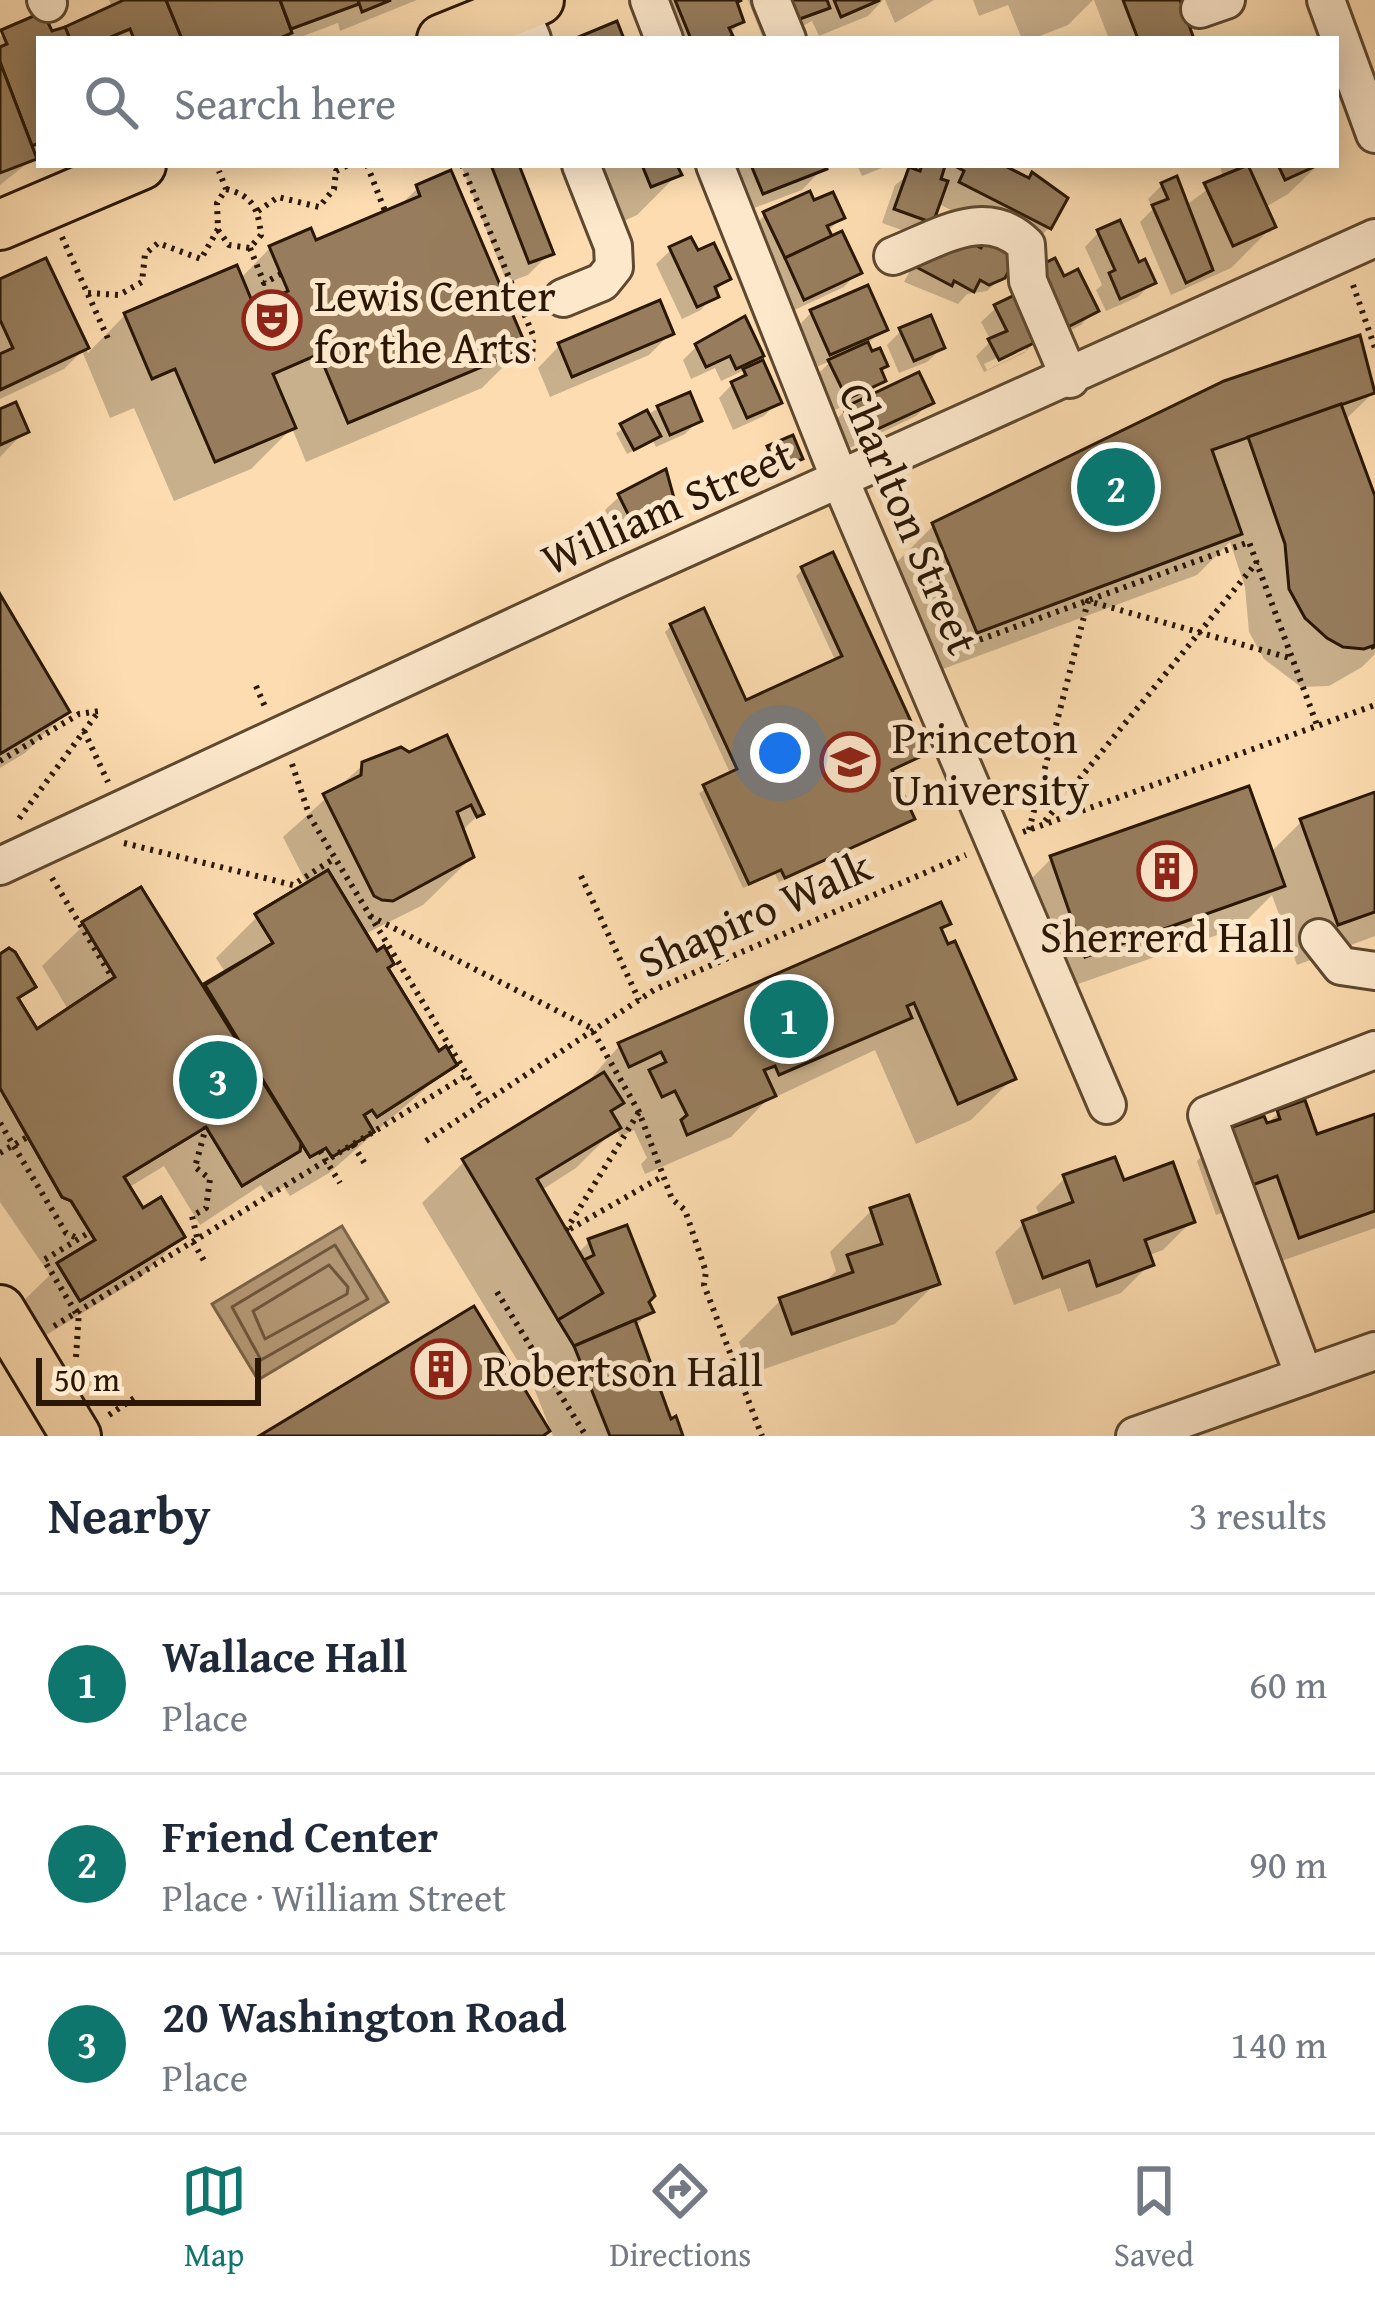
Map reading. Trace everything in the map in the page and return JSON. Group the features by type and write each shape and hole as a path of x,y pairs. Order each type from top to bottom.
{"main road":[{"path":"451,36 527,12"},
{"path":"0,225 134,168"},
{"path":"0,1310 88,1429"}],"street":[{"path":"649,0 663,36"},
{"path":"771,0 786,36"},
{"path":"1326,0 1361,52 1375,134"},
{"path":"563,298 602,281 614,268 613,246 582,168"},
{"name":"Charlton Street","path":"716,168 841,482 1107,1106"},
{"path":"893,256 970,226 992,222 1011,230 1027,245 1028,280 1070,379"},
{"name":"William Street","path":"0,866 575,598 1375,238"},
{"path":"1319,938 1341,966 1375,971"},
{"path":"1304,1376 1207,1115 1375,1050"},
{"path":"1135,1436 1375,1351"}],"path":[{"path":"258,211 278,197 319,207 334,189 336,171 342,168"},
{"path":"368,168 385,211"},
{"path":"463,168 533,335 532,365"},
{"path":"219,171 226,189"},
{"path":"226,189 246,194 258,211 261,235 250,248"},
{"path":"88,293 119,295 142,281 145,254 158,243 201,260 218,229 217,203 226,189"},
{"path":"218,229 229,245 250,248"},
{"path":"65,245 110,343"},
{"path":"250,248 265,283 280,274"},
{"path":"1349,275 1375,348"},
{"path":"919,662 1249,542 1317,725"},
{"path":"1043,824 1257,562"},
{"path":"1088,601 1293,658"},
{"path":"1029,830 1088,601"},
{"path":"256,686 266,709"},
{"name":"Shapiro Walk","path":"426,1141 639,1000 1043,824 1375,705"},
{"path":"0,761 79,714 99,711 11,829"},
{"path":"84,731 108,783"},
{"path":"291,760 310,817 483,1102"},
{"path":"120,842 293,885 335,858"},
{"path":"50,875 112,979"},
{"path":"581,876 639,1000"},
{"path":"370,916 591,1028 639,1112 672,1199 685,1210 706,1272 704,1285 762,1436"},
{"path":"46,1331 467,1076"},
{"path":"639,1112 566,1230 663,1176"},
{"path":"0,1123 67,1233 79,1239"},
{"path":"206,1127 195,1167 210,1179 206,1208 192,1216 195,1240 206,1264"},
{"path":"0,1153 29,1136"},
{"path":"353,1145 367,1167"},
{"path":"320,1151 340,1183"},
{"path":"75,1379 77,1312 44,1260 89,1232"},
{"path":"497,1292 586,1436"},
{"path":"88,1429 136,1397"}],"water":[{"path":"342,1226 388,1302 258,1380 212,1304"}],"building":[{"path":"124,0 166,0 181,36 133,36 130,29 113,36 69,36 65,27"},
{"path":"166,0 280,0 292,33 285,36 181,36"},
{"path":"280,0 358,0 359,4 291,29"},
{"path":"358,0 391,0 362,12"},
{"path":"675,0 742,0 737,2 744,22 729,28 733,36 690,36"},
{"path":"777,0 827,0 830,8 786,24"},
{"path":"834,0 880,0 841,17"},
{"path":"1123,0 1180,0 1193,36 1137,36"},
{"path":"43,12 52,31 65,27 69,36 36,36 36,144 32,146 0,62 0,47 7,44 1,30"},
{"path":"617,21 623,36 581,36"},
{"path":"0,62 36,159 0,173"},
{"path":"492,168 520,168 554,254 529,263"},
{"path":"643,168 678,168 682,175 651,187"},
{"path":"752,168 827,168 827,169 763,194"},
{"path":"909,168 944,168 941,179 948,181 933,223 894,209"},
{"path":"958,168 1009,168 1029,178 1032,172 1068,198 1051,229 959,182 964,171"},
{"path":"1249,168 1276,227 1233,246 1204,183"},
{"path":"1279,168 1311,168 1285,180"},
{"path":"451,170 527,348 348,423 319,354 273,374 296,428 215,462 175,369 152,379 124,313 237,265 254,306 288,291 269,246 311,228 316,240 420,196 416,185"},
{"path":"1177,176 1213,270 1186,283 1152,205 1168,199 1161,183"},
{"path":"810,191 814,200 833,192 845,218 827,226 832,236 785,258 763,212"},
{"path":"1120,220 1139,262 1145,259 1156,283 1120,299 1109,273 1115,270 1097,230"},
{"path":"842,231 862,273 804,300 785,258"},
{"path":"949,231 981,248 989,234 1020,251 1005,278 989,285 980,280 974,292 954,281 952,286 916,267 928,245"},
{"path":"691,237 698,250 714,243 731,279 715,287 719,297 697,307 669,247"},
{"path":"46,258 89,348 0,390 0,354 13,348 0,320 0,279"},
{"path":"1055,258 1064,276 1078,269 1099,311 1062,330 1037,267"},
{"path":"868,285 888,330 830,355 810,310"},
{"path":"1019,293 1042,339 999,360 988,339 1007,331 994,305"},
{"path":"660,300 674,334 572,377 558,343"},
{"path":"931,315 945,348 914,361 899,328"},
{"path":"745,316 764,356 736,369 730,356 706,367 695,344"},
{"path":"1360,335 1375,393 1212,450 1242,534 977,633 932,523 1224,381"},
{"path":"868,342 872,351 880,348 888,366 881,369 886,381 847,399 828,360"},
{"path":"763,360 782,403 747,418 731,382 746,375 743,369"},
{"path":"919,372 934,403 858,438 843,408"},
{"path":"690,392 702,421 670,435 657,406"},
{"path":"16,402 29,432 0,445 0,409"},
{"path":"1341,404 1375,496 1375,645 1364,649 1343,647 1327,638 1305,618 1289,589 1285,544 1248,437"},
{"path":"647,410 661,436 634,450 620,424"},
{"path":"793,435 803,459 777,469 767,446"},
{"path":"666,469 677,509 636,530 618,494"},
{"path":"833,552 926,754 892,770 915,819 785,878 781,870 749,884 703,785 737,769 670,624 704,608 746,700 842,656 801,567"},
{"path":"0,594 70,712 0,754"},
{"path":"447,735 484,814 477,817 471,805 457,812 474,857 393,901 382,900 374,896 323,794 361,775 362,762 401,747 409,752"},
{"name":"Sherrerd Hall","path":"1249,786 1285,886 1085,957 1050,856"},
{"path":"1375,792 1375,912 1338,925 1300,819"},
{"path":"328,870 377,951 384,946 394,964 388,968 439,1051 446,1046 457,1065 377,1117 372,1110 364,1115 374,1132 332,1157 326,1148 310,1157 301,1143 300,1151 242,1186 206,1127 124,1177 143,1208 161,1197 185,1237 80,1301 57,1263 95,1240 71,1201 62,1197 0,1088 0,954 9,948 15,952 36,987 18,998 37,1029 115,977 82,922 141,887 200,986 273,943 255,914"},
{"path":"328,870 377,951 384,946 394,964 388,968 439,1051 446,1046 457,1065 377,1117 372,1110 364,1115 374,1132 332,1157 326,1148 310,1157 205,985 273,943 255,914"},
{"path":"141,887 301,1143 300,1151 242,1186 206,1127 124,1177 143,1208 161,1197 185,1237 80,1301 57,1263 95,1240 71,1201 62,1197 0,1088 0,954 9,948 15,952 36,987 18,998 37,1029 115,977 82,922"},
{"path":"941,902 951,924 941,928 948,944 955,941 1016,1079 958,1104 914,1003 907,1006 912,1018 779,1075 775,1066 764,1070 776,1096 687,1135 681,1120 687,1115 675,1091 662,1097 649,1070 666,1062 661,1052 629,1067 618,1043"},
{"path":"604,1072 624,1103 611,1111 621,1128 537,1179 603,1293 558,1320 462,1159"},
{"path":"1305,1100 1317,1134 1375,1114 1375,1211 1299,1238 1277,1176 1244,1188 1224,1130 1264,1116 1267,1123 1280,1119 1277,1110"},
{"path":"1115,1157 1124,1180 1173,1162 1195,1222 1145,1240 1154,1265 1097,1286 1089,1261 1043,1278 1022,1221 1073,1202 1063,1175"},
{"path":"909,1195 940,1284 792,1334 779,1298 853,1272 847,1255 882,1244 870,1208"},
{"path":"627,1225 655,1296 649,1302 654,1312 574,1346 558,1320 603,1293 584,1260 594,1255 588,1239"},
{"name":"Robertson Hall","path":"474,1306 550,1431 543,1436 259,1436"},
{"path":"635,1320 671,1419 676,1416 683,1436 610,1436 574,1346"}],"place":[{"name":"Lewis Center for the Arts","path":"272,320"},
{"name":"Friend Center","path":"1116,487"},
{"name":"Princeton University","path":"850,762"},
{"name":"Sherrerd Hall","path":"1167,871"},
{"name":"Wallace Hall","path":"789,1019"},
{"name":"20 Washington Road","path":"218,1080"},
{"name":"Robertson Hall","path":"441,1369"}]}
